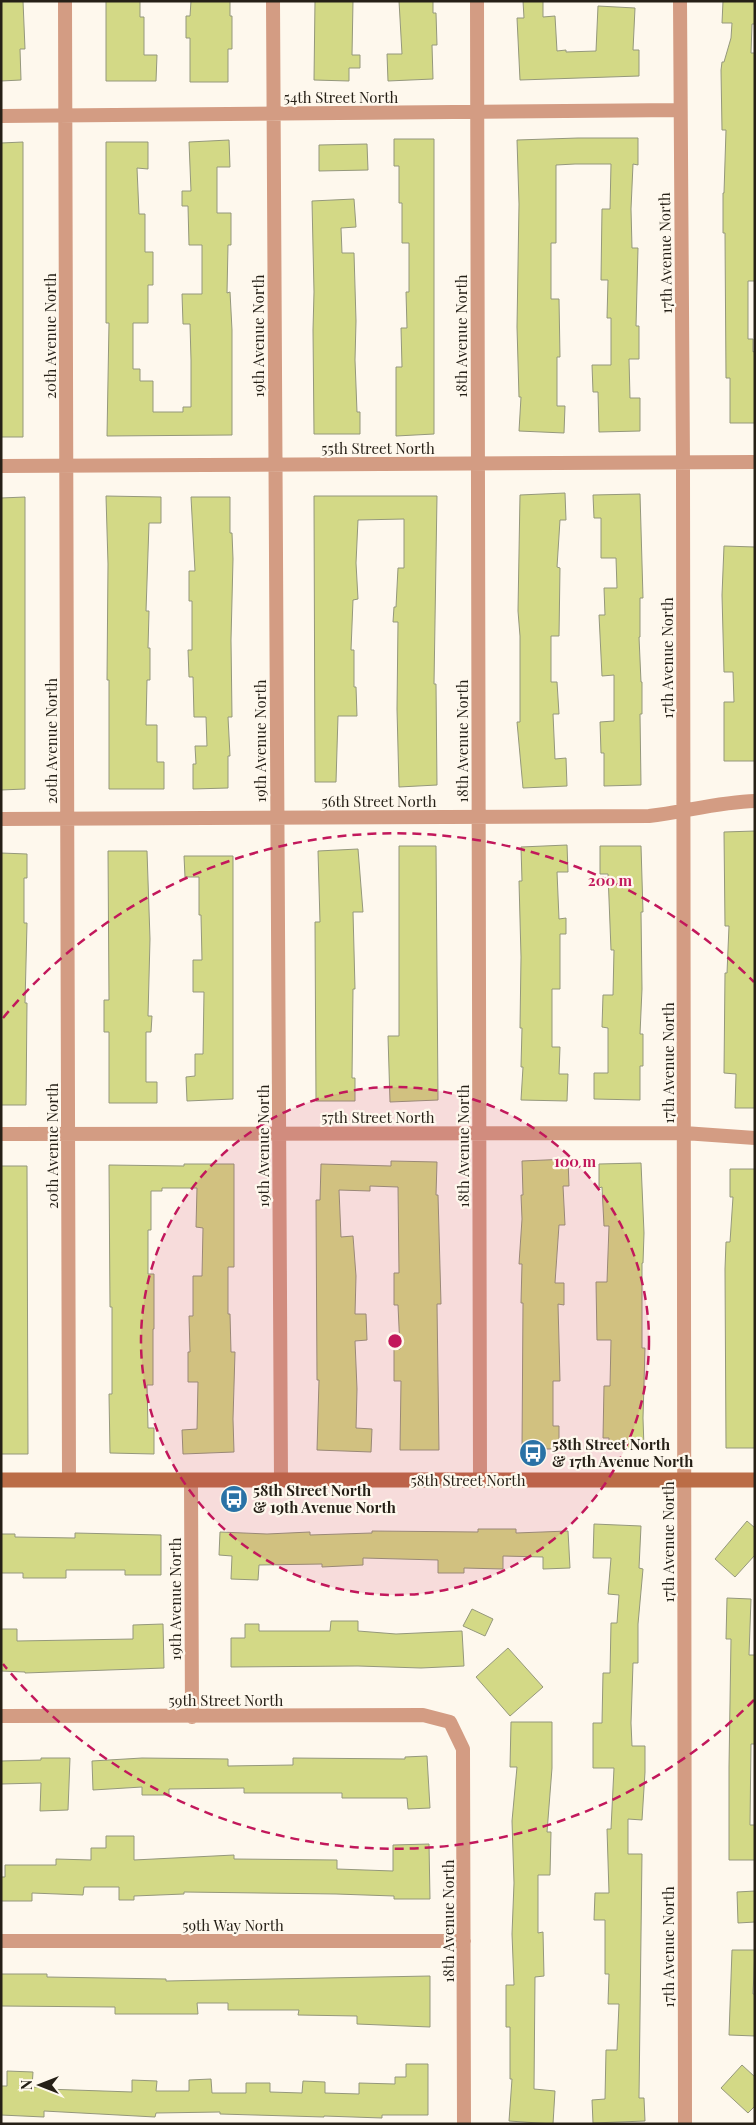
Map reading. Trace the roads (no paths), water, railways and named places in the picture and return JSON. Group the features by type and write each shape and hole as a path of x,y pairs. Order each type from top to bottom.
{"street":[{"name":"20th Avenue North","path":"65,1 69,1480"},
{"name":"19th Avenue North","path":"273,1 281,1480"},
{"name":"18th Avenue North","path":"477,1 480,1480"},
{"name":"17th Avenue North","path":"680,1 684,812 685,2124"},
{"name":"54th Street North","path":"1,116 680,110"},
{"name":"55th Street North","path":"1,466 755,462"},
{"name":"56th Street North","path":"1,819 649,816 755,801"},
{"name":"57th Street North","path":"1,1134 684,1133 755,1138"},
{"name":"58th Street North","path":"1,1480 755,1480"},
{"name":"19th Avenue North","path":"192,1480 192,1717"},
{"name":"59th Street North","path":"1,1716 424,1715 450,1722"},
{"name":"18th Avenue North","path":"450,1722 463,1749 464,2124"},
{"name":"59th Way North","path":"1,1941 464,1941"}],"place":[{"name":"58th Street North & 17th Avenue North","path":"533,1453"},
{"name":"58th Street North & 19th Avenue North","path":"234,1499"}]}
